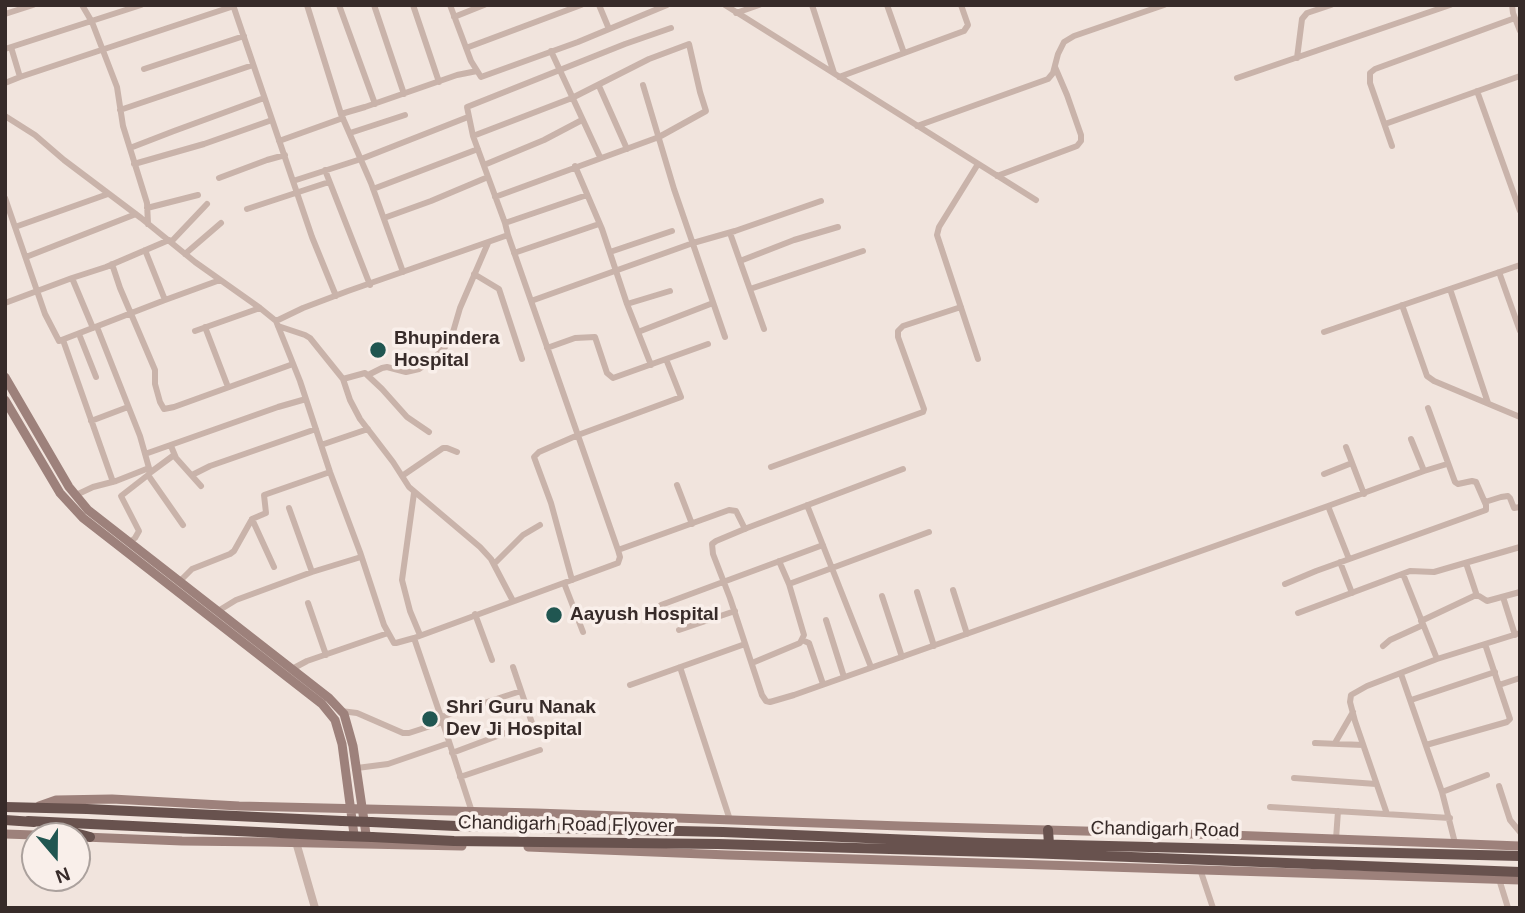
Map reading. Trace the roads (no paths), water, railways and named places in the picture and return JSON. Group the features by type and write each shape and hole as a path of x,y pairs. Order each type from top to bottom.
{"highway":[{"name":"Chandigarh Road Flyover","path":"5,807 87,808 456,826 723,832 1049,844"},
{"path":"5,820 32,822"},
{"name":"Chandigarh Road Flyover","path":"28,821 454,841 718,844 1088,855 1105,861 1338,868"},
{"path":"1048,830 1049,844"},
{"path":"1280,837 1280,850 1520,856"},
{"name":"Chandigarh Road","path":"1049,844 1280,850"},
{"path":"1338,868 1520,872"}],"main road":[{"path":"5,377 69,487 88,510 292,668 341,711 348,727 357,768 368,844"},
{"path":"5,400 60,493 83,518 322,704 335,720 342,744 355,844"},
{"path":"37,806 56,800 101,799 239,806 1520,846"},
{"path":"91,837 503,846 753,856 1105,861 1200,869 1338,868 1520,880"}],"street":[{"path":"5,14 33,5"},
{"path":"82,5 92,22 117,87 120,110 147,208 148,224"},
{"path":"20,76 8,48 141,5"},
{"path":"307,5 342,116 373,188 403,272"},
{"path":"339,5 375,104"},
{"path":"374,5 404,94"},
{"path":"413,5 439,82"},
{"path":"450,5 466,48 479,76 483,77 667,5"},
{"path":"454,17 484,5"},
{"path":"466,48 581,5"},
{"path":"599,5 609,29"},
{"path":"725,5 1036,200"},
{"path":"736,13 759,5"},
{"path":"813,5 837,76"},
{"path":"887,5 904,53"},
{"path":"837,76 964,31 968,25 961,5"},
{"path":"917,126 1048,79 1064,42 1074,36 1164,5"},
{"path":"1297,58 1302,19 1307,13 1331,5"},
{"path":"1237,78 1450,5"},
{"path":"1512,5 1520,32"},
{"path":"5,83 233,6 312,237 336,296"},
{"path":"1392,146 1370,83 1371,71 1516,14"},
{"path":"277,323 388,633 395,643 615,565 620,561 618,550 473,136 467,110 468,106 671,28"},
{"path":"144,69 244,36"},
{"path":"473,136 572,98 649,59 689,44 706,111 659,137 495,197"},
{"path":"551,51 600,157"},
{"path":"120,110 253,65"},
{"path":"997,176 1077,146 1081,141 1067,94 1055,67"},
{"path":"279,141 457,75 477,71"},
{"path":"1385,124 1520,76"},
{"path":"643,85 674,189 725,337"},
{"path":"598,86 627,149"},
{"path":"1477,91 1520,211"},
{"path":"130,148 264,98"},
{"path":"350,133 405,115"},
{"path":"5,116 35,135 277,323 310,338 343,379 360,419 414,493 473,540 494,564 513,601"},
{"path":"293,181 361,159 468,117"},
{"path":"134,164 204,144 272,120"},
{"path":"484,166 582,120"},
{"path":"373,188 478,149"},
{"path":"219,178 285,155"},
{"path":"978,164 937,235 978,359"},
{"path":"575,166 651,365"},
{"path":"325,170 369,285"},
{"path":"384,218 488,177"},
{"path":"247,209 330,182"},
{"path":"15,227 108,194"},
{"path":"147,208 198,195"},
{"path":"505,223 587,195"},
{"path":"5,198 45,314 59,341 220,280"},
{"path":"531,301 821,201"},
{"path":"5,303 170,241 207,204"},
{"path":"26,257 135,214"},
{"path":"185,254 221,223"},
{"path":"514,253 599,224"},
{"path":"740,261 794,240 838,227"},
{"path":"610,252 672,231"},
{"path":"730,233 764,329"},
{"path":"277,323 336,296 509,235"},
{"path":"368,375 382,368 412,372 440,352 453,332 460,308 488,243"},
{"path":"145,250 164,299"},
{"path":"750,289 863,251"},
{"path":"112,264 155,370 155,384 164,409 293,364"},
{"path":"1324,332 1520,265"},
{"path":"1499,272 1520,331"},
{"path":"474,274 499,289 522,359"},
{"path":"72,278 140,436 149,472 183,525"},
{"path":"1450,289 1489,404"},
{"path":"627,304 670,291"},
{"path":"638,332 713,303"},
{"path":"1402,305 1427,376 1520,417"},
{"path":"771,467 923,412 925,409 898,331 903,326 961,307"},
{"path":"195,331 260,308"},
{"path":"205,327 228,387"},
{"path":"79,334 96,377"},
{"path":"547,348 575,338 596,337 607,373 613,379 708,344"},
{"path":"63,340 113,482"},
{"path":"572,580 551,503 534,457 539,452 578,435 681,397 666,359"},
{"path":"343,379 362,373 368,375 407,417 429,432"},
{"path":"145,454 306,399"},
{"path":"91,421 128,407"},
{"path":"1285,584 1339,562 1485,511 1485,502 1476,482 1456,483 1428,408"},
{"path":"192,475 215,464 316,429"},
{"path":"321,445 368,429"},
{"path":"1411,439 1424,471"},
{"path":"171,446 174,455 201,486"},
{"path":"1346,447 1364,494"},
{"path":"402,476 443,448 457,452"},
{"path":"130,542 139,531 121,496 174,455"},
{"path":"1324,474 1352,463"},
{"path":"903,469 712,544 713,554 766,701 794,695 1447,464"},
{"path":"76,495 100,485 149,472"},
{"path":"180,581 192,569 233,552 252,519 266,513 264,495 330,472"},
{"path":"677,485 692,524"},
{"path":"414,493 402,580 471,812"},
{"path":"1485,502 1506,496 1510,498 1514,508 1520,507"},
{"path":"807,505 871,667"},
{"path":"1328,506 1349,559"},
{"path":"289,508 312,572"},
{"path":"618,550 732,509 736,511 745,529"},
{"path":"252,519 274,568"},
{"path":"494,564 523,535 540,525"},
{"path":"789,584 929,531"},
{"path":"661,605 823,545"},
{"path":"1298,613 1402,574 1416,571 1434,572 1520,547"},
{"path":"218,611 236,600 361,557"},
{"path":"752,663 800,643 804,635 789,584 779,561"},
{"path":"1339,562 1352,593"},
{"path":"1466,563 1477,596 1487,601 1520,592"},
{"path":"1402,574 1437,659"},
{"path":"564,583 583,632"},
{"path":"953,590 967,634"},
{"path":"917,592 934,646"},
{"path":"883,596 902,657"},
{"path":"1383,646 1444,609 1477,596"},
{"path":"1387,814 1353,712 1350,698 1352,693 1437,659 1517,634 1503,597"},
{"path":"308,603 326,654"},
{"path":"680,630 735,611"},
{"path":"475,614 492,660"},
{"path":"825,620 844,677"},
{"path":"292,668 388,633"},
{"path":"802,640 809,643 823,684"},
{"path":"630,685 745,644"},
{"path":"1426,745 1509,721 1485,644"},
{"path":"452,753 530,724 532,721 513,667"},
{"path":"680,667 730,820"},
{"path":"1411,700 1495,672"},
{"path":"1401,674 1442,792 1455,843"},
{"path":"1499,685 1520,678"},
{"path":"341,711 357,713 402,733 409,733 521,691"},
{"path":"1335,743 1353,712"},
{"path":"357,768 388,764 449,743"},
{"path":"1315,743 1363,744"},
{"path":"460,777 540,750"},
{"path":"1442,792 1487,775"},
{"path":"1294,778 1376,784"},
{"path":"1499,786 1510,821 1520,832"},
{"path":"1270,807 1450,818"},
{"path":"1336,839 1338,811"},
{"path":"296,842 315,908"},
{"path":"1200,869 1213,908"},
{"path":"1499,879 1508,908"}],"place":[{"name":"Bhupindera Hospital","path":"378,350"},
{"name":"Aayush Hospital","path":"554,615"},
{"name":"Shri Guru Nanak Dev Ji Hospital","path":"430,719"}]}
